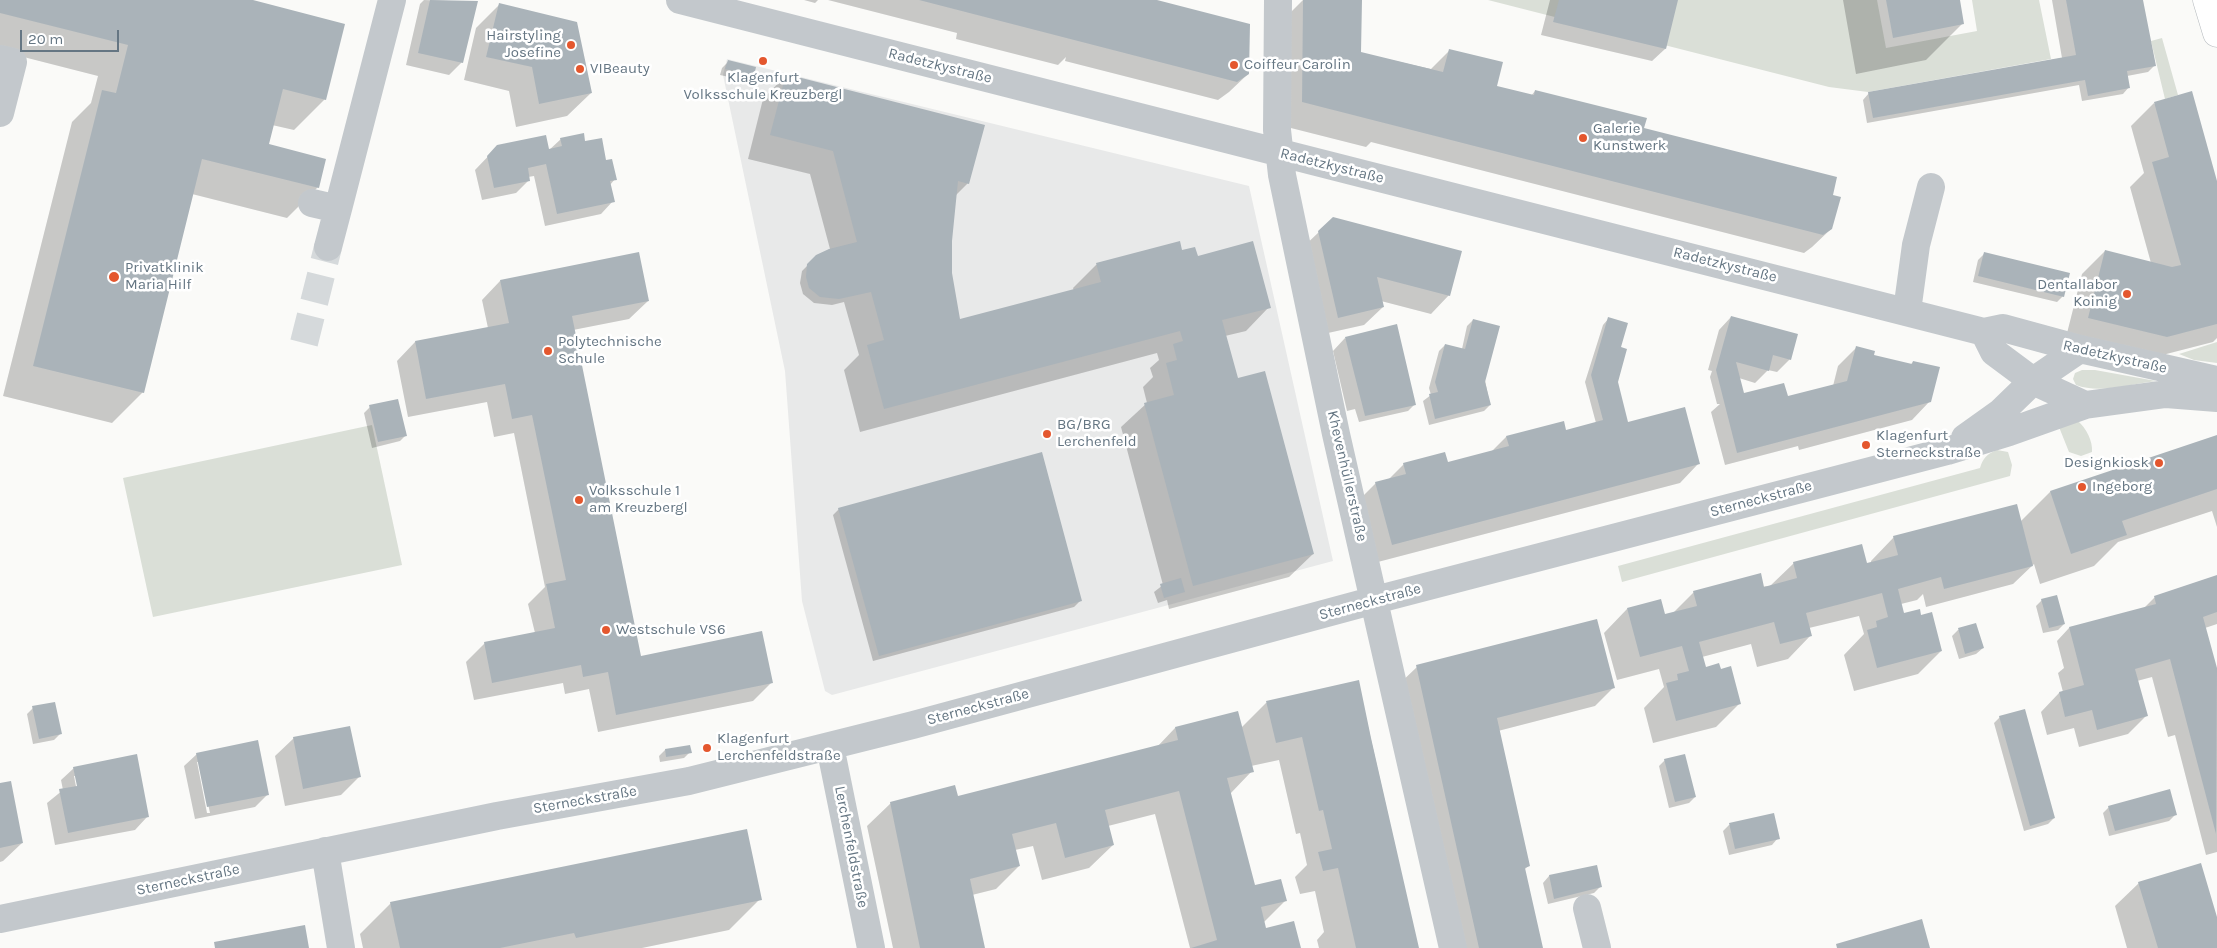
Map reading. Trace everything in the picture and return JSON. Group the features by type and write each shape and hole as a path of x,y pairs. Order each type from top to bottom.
{"main road":[{"path":"2206,0 2217,33"}],"street":[{"path":"328,247 392,0"},
{"name":"Radetzkystraße","path":"681,0 1984,332 2003,328 2080,349 2217,380"},
{"name":"Khevenhüllerstraße","path":"1278,0 1277,130 1282,175 1334,424 1453,948"},
{"path":"0,59 13,62 0,113"},
{"path":"1907,311 1916,245 1931,187"},
{"path":"312,203 338,209"},
{"path":"1984,332 1994,352 2033,380 2085,405"},
{"name":"Sterneckstraße","path":"1947,451 2000,413 2033,380 2080,349"},
{"name":"Sterneckstraße","path":"0,919 497,816 689,781 830,746 1375,600 1947,451 2009,432 2085,405 2166,394 2217,398"},
{"name":"Lerchenfeldstraße","path":"830,746 871,948"},
{"path":"325,851 341,948"},
{"path":"1587,908 1597,948"}],"shaded area":[{"path":"1488,0 1877,0 1886,48 1977,31 1972,0 2039,0 2051,59 1868,92 1829,87"},
{"path":"2162,38 2178,95 2165,99 2151,41"},
{"name":"BG/BRG Lerchenfeld","path":"727,59 1249,186 1333,561 832,695 825,691 802,601 785,371 723,75"},
{"path":"2217,342 2217,363 2194,360 2179,354"},
{"path":"2082,370 2095,370 2156,381 2126,386 2085,388 2076,385 2073,379 2075,373"},
{"path":"2078,421 2084,427 2092,448 2092,452 2081,456 2069,452 2059,427"},
{"path":"372,425 402,565 153,617 123,478"},
{"path":"1997,450 2008,452 2012,465 2010,476 1622,582 1618,566 1980,468 1986,457"}],"building":[{"name":"Privatklinik Maria Hilf","path":"0,0 253,0 345,24 326,100 283,89 269,144 326,159 319,188 202,159 144,393 33,366 102,90 116,93 128,45 0,13"},
{"path":"430,0 478,1 463,63 418,53"},
{"path":"919,0 1157,0 1250,24 1249,74 1237,82"},
{"path":"1303,0 1362,0 1361,52 1443,72 1449,49 1503,62 1497,86 1534,95 1535,90 1647,118 1644,128 1837,177 1833,195 1841,197 1832,229 1823,235 1302,102"},
{"path":"1559,0 1678,0 1666,49 1553,22"},
{"path":"1886,0 1960,0 1964,24 1893,38"},
{"path":"2066,0 2143,0 2156,66 2127,71 2130,88 2088,96 2085,80 1873,118 1868,92 2076,55"},
{"path":"499,3 577,22 592,93 539,104 532,67 486,57"},
{"path":"728,60 756,67 754,76 725,69"},
{"path":"786,74 985,125 969,184 958,181 952,241 952,273 960,319 1101,282 1096,263 1180,241 1182,250 1195,247 1198,256 1253,241 1271,308 1222,320 1238,378 1265,371 1314,554 1193,586 1144,403 1174,395 1166,363 1177,360 1173,344 1183,341 1180,331 884,409 867,345 884,340 871,292 839,299 820,297 809,288 806,277 807,264 816,255 829,249 857,242 833,151 770,135"},
{"path":"2192,91 2217,181 2217,324 2167,337 2088,318 2105,250 2172,267 2181,265 2152,162 2169,157 2154,102"},
{"path":"584,133 585,141 602,138 606,160 612,159 617,180 610,181 615,202 557,214 546,164 528,168 530,181 494,188 487,156 497,145 546,135 549,149 562,146 560,138"},
{"path":"1333,217 1462,251 1450,296 1377,277 1384,307 1338,318 1318,231"},
{"name":"Volksschule 1 am Kreuzbergl","path":"639,252 649,301 572,316 641,656 762,631 773,683 616,715 608,672 583,677 581,665 492,683 484,642 555,628 546,584 566,580 532,415 512,419 505,384 426,399 415,341 509,323 500,280"},
{"path":"1984,252 2070,273 2064,297 1978,276"},
{"path":"1731,316 1798,334 1791,360 1773,355 1769,371 1736,362 1744,393 1784,383 1788,396 1847,381 1856,346 1875,351 1874,355 1912,364 1913,361 1940,367 1931,402 1737,453 1716,370"},
{"path":"1608,317 1628,323 1621,347 1627,349 1618,382 1628,422 1685,407 1700,464 1392,545 1375,482 1406,474 1403,463 1445,452 1448,462 1509,446 1506,436 1564,421 1566,430 1603,420 1591,375"},
{"path":"1473,319 1500,326 1485,382 1491,405 1435,419 1429,394 1438,392 1435,382 1445,344 1465,349"},
{"path":"1397,324 1416,405 1365,416 1345,337"},
{"path":"398,399 407,436 378,442 369,405"},
{"path":"2217,435 2217,489 2122,521 2127,535 2071,554 2050,491"},
{"path":"1042,452 1082,601 879,656 838,508"},
{"path":"2017,504 2033,566 1944,589 1941,577 1898,589 1904,613 1920,609 1921,615 1932,612 1942,651 1877,668 1867,630 1877,627 1876,621 1888,617 1882,593 1806,613 1812,636 1780,644 1774,622 1699,642 1706,667 1719,663 1721,669 1731,666 1741,704 1676,721 1666,683 1678,680 1677,674 1689,671 1682,646 1640,657 1627,608 1661,599 1665,614 1697,606 1693,591 1761,573 1764,587 1797,578 1793,562 1862,544 1867,563 1898,555 1893,536"},
{"path":"2217,575 2217,612 2203,617 2217,668 2216,834 2170,659 2135,669 2148,716 2097,730 2092,710 2065,717 2059,692 2084,685 2069,627 2156,604 2154,596"},
{"path":"1181,578 1185,592 1164,598 1160,584"},
{"path":"2057,595 2065,624 2049,628 2041,599"},
{"path":"1597,619 1615,688 1497,718 1530,866 1525,868 1543,948 1479,948 1416,665"},
{"path":"1976,623 1984,648 1965,654 1958,628"},
{"path":"1359,680 1419,948 1356,948 1338,868 1323,871 1318,852 1332,849 1323,810 1319,811 1302,737 1276,743 1266,701"},
{"path":"55,702 62,734 39,739 32,706"},
{"path":"2025,709 2055,818 2030,826 1999,716"},
{"path":"1238,711 1254,772 1227,778 1255,885 1281,879 1287,901 1261,907 1266,928 1294,921 1301,948 1191,948 1217,940 1179,791 1105,810 1114,845 1065,858 1056,823 1012,834 1020,866 970,879 985,948 920,948 890,802 955,785 958,796 1178,740 1175,727"},
{"path":"350,726 361,777 303,789 293,737"},
{"path":"258,740 269,795 207,807 196,753"},
{"path":"690,745 692,753 666,757 665,749"},
{"path":"137,754 149,817 68,833 59,789 77,786 73,767"},
{"path":"1685,754 1696,797 1675,802 1664,759"},
{"path":"11,781 23,843 0,848 0,783"},
{"path":"2170,789 2177,815 2115,831 2108,806"},
{"path":"1774,813 1780,839 1735,849 1729,823"},
{"path":"747,829 762,900 576,938 574,933 500,948 400,948 390,902"},
{"path":"2201,863 2217,917 2217,948 2158,948 2138,882"},
{"path":"1597,865 1602,887 1554,899 1549,875"},
{"path":"1922,919 1930,948 1837,948 1836,944"},
{"path":"305,925 309,948 215,948 214,942"}],"tunnel":[{"path":"304,343 328,247"}],"place":[{"name":"Hairstyling Josefine","path":"571,45"},
{"name":"Klagenfurt Volksschule Kreuzbergl","path":"763,61"},
{"name":"Coiffeur Carolin","path":"1234,65"},
{"name":"VIBeauty","path":"580,69"},
{"name":"Galerie Kunstwerk","path":"1583,138"},
{"name":"Privatklinik Maria Hilf","path":"114,277"},
{"name":"Dentallabor Koinig","path":"2127,294"},
{"name":"Polytechnische Schule","path":"548,351"},
{"name":"BG/BRG Lerchenfeld","path":"1047,434"},
{"name":"Klagenfurt Sterneckstraße","path":"1866,445"},
{"name":"Designkiosk","path":"2159,463"},
{"name":"Ingeborg","path":"2082,487"},
{"name":"Volksschule 1 am Kreuzbergl","path":"579,500"},
{"name":"Westschule VS6","path":"606,630"},
{"name":"Klagenfurt Lerchenfeldstraße","path":"707,748"}]}
